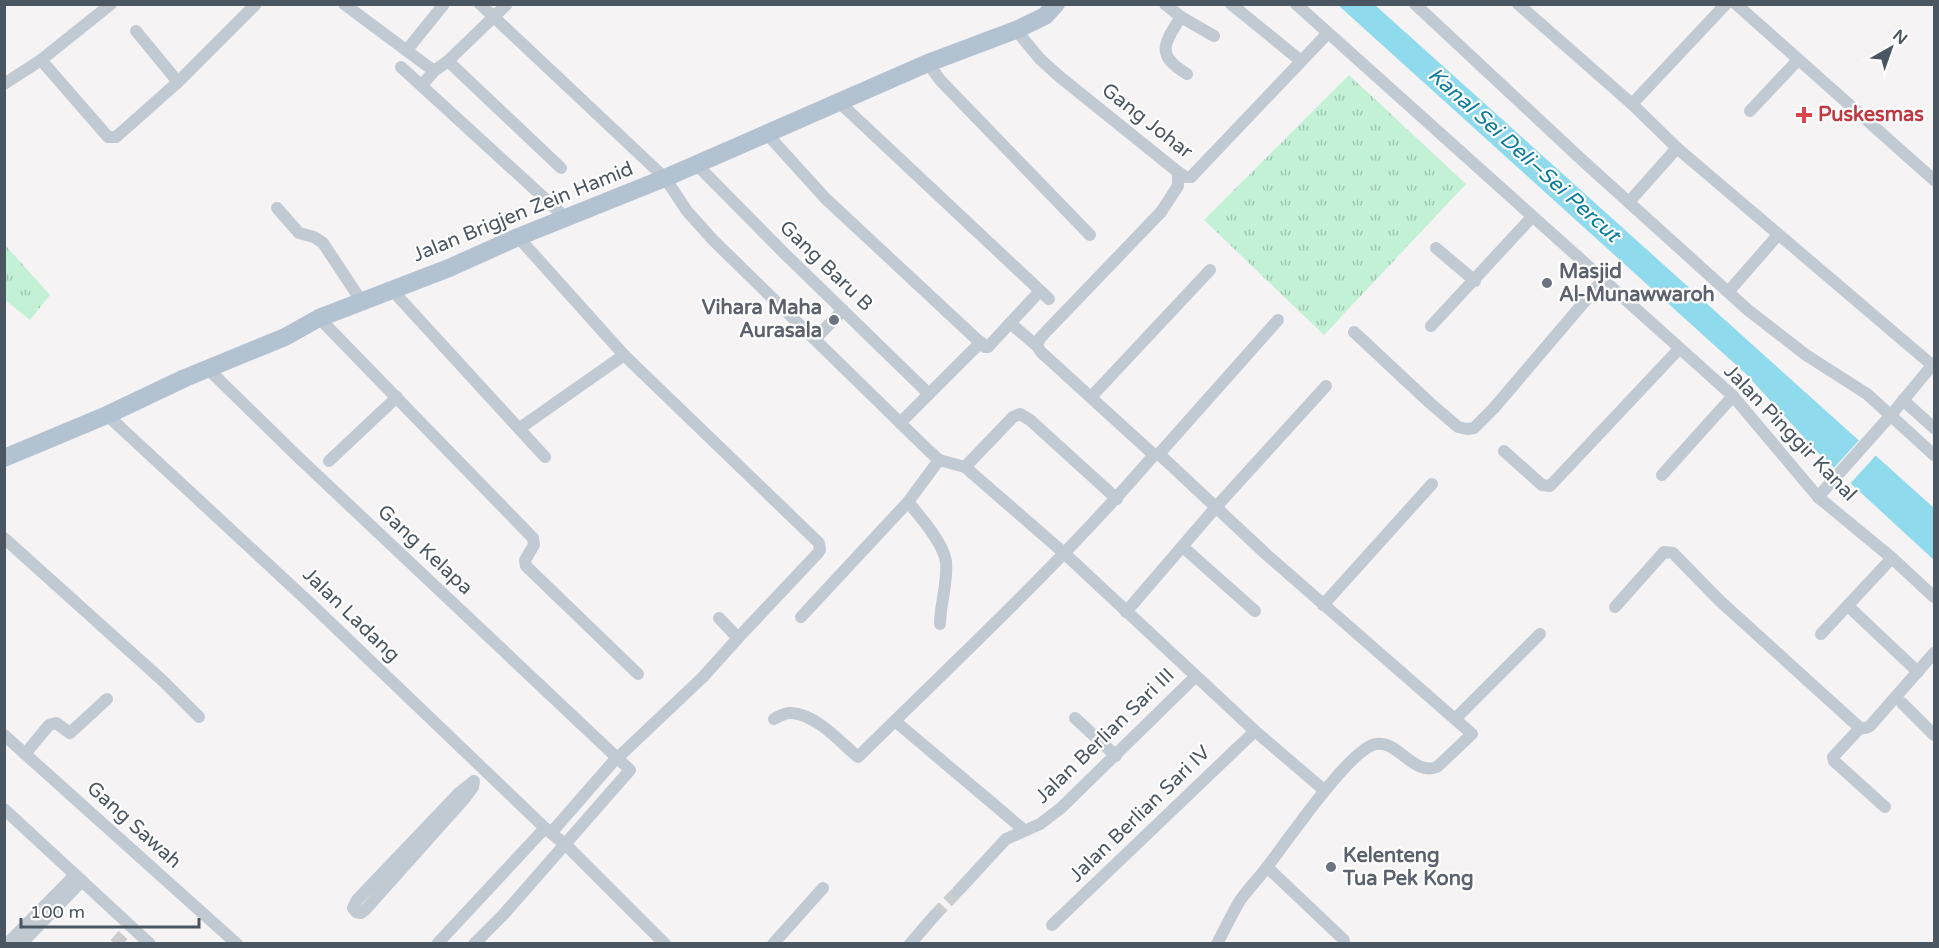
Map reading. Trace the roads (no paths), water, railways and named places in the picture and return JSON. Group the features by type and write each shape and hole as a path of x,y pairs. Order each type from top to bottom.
{"main road":[{"name":"Jalan Brigjen Zein Hamid","path":"4,458 107,415 185,378 285,337 319,318 448,268 518,237 665,178 928,63 1016,30 1045,16 1056,4"}],"street":[{"path":"4,84 41,60 111,4"},
{"path":"41,60 108,137 116,137 178,82 256,4"},
{"path":"344,4 434,71"},
{"path":"407,50 444,4"},
{"path":"480,4 665,178 687,212 701,228 939,460 965,467 1064,553 1255,731 1324,790"},
{"path":"422,85 434,71 448,61 507,4"},
{"path":"1165,4 1214,36"},
{"path":"1231,4 1301,61"},
{"name":"Jalan Pinggir Kanal","path":"1296,4 1602,281 1733,396 1822,492 1935,597"},
{"path":"1414,4 1748,310 1806,355 1868,394 1889,417 1935,455"},
{"path":"1518,4 1632,104 1677,148 1933,364 1822,492"},
{"path":"1632,104 1726,4"},
{"path":"1736,4 1797,61 1935,180"},
{"path":"1181,16 1169,38 1166,51 1167,59 1187,74"},
{"name":"Gang Johar","path":"1016,30 1040,59 1060,77 1185,177 1191,177 1328,33"},
{"path":"136,31 178,82"},
{"path":"448,61 561,168"},
{"path":"1750,111 1797,61"},
{"path":"928,63 940,80 1090,235"},
{"path":"401,67 566,218"},
{"path":"767,134 825,198 988,347 1010,323 1044,295 839,102"},
{"path":"1629,202 1677,148"},
{"name":"Gang Baru B","path":"696,164 929,394"},
{"path":"1037,346 1040,338 1161,212 1178,186 1178,172"},
{"path":"277,208 299,234 314,237 323,243 362,302"},
{"path":"1431,326 1532,217"},
{"path":"1729,291 1778,235"},
{"path":"436,944 617,758 703,677 820,550 819,543 624,355 518,237"},
{"path":"1436,248 1475,281"},
{"path":"1091,397 1210,270"},
{"path":"1354,332 1458,427 1474,428 1479,426 1602,281"},
{"path":"392,290 545,457"},
{"path":"815,339 843,310"},
{"path":"319,318 533,538 534,545 525,560 526,566 638,674"},
{"path":"774,719 785,713 801,715 824,728 858,757 1117,499 1278,320"},
{"path":"1010,323 1323,605 1472,734 1437,767 1430,770 1421,768 1390,748 1375,744 1364,750 1324,790 1241,899 1217,944"},
{"path":"900,423 981,342"},
{"path":"1503,451 1542,484 1550,486 1679,349"},
{"path":"520,428 624,355"},
{"name":"Gang Kelapa","path":"208,370 617,758"},
{"path":"1126,612 1216,507 1326,386"},
{"path":"1662,476 1733,396"},
{"path":"329,461 397,397"},
{"path":"1903,400 1935,428"},
{"path":"965,467 1013,417 1020,414 1030,420 1117,499"},
{"name":"Jalan Ladang","path":"107,415 304,597 483,770 566,844 665,944"},
{"path":"801,616 908,502 939,460"},
{"path":"1323,605 1432,484"},
{"path":"908,502 922,518 946,559 940,624"},
{"path":"4,538 163,681 199,717"},
{"path":"1183,547 1254,611"},
{"path":"1615,607 1664,552 1673,553 1719,601 1860,728 1870,726 1935,653"},
{"path":"1821,634 1892,558"},
{"path":"1848,606 1918,672"},
{"path":"719,618 738,638"},
{"path":"1456,718 1540,634"},
{"name":"Jalan Berlian Sari III","path":"958,891 1006,839 1047,819 1116,756 1196,676"},
{"path":"25,754 50,725 56,723 70,732 107,699"},
{"path":"1902,703 1935,735"},
{"path":"1075,718 1116,756"},
{"path":"895,721 1024,830"},
{"path":"1860,728 1833,757 1834,761 1885,807"},
{"name":"Jalan Berlian Sari IV","path":"1052,925 1255,731"},
{"name":"Gang Sawah","path":"4,735 237,944"},
{"path":"474,944 503,915 630,770 617,758"},
{"path":"376,889 404,860 459,793 483,770"},
{"path":"4,809 129,929 150,944"},
{"path":"1267,867 1344,940"},
{"path":"6,943 78,878"},
{"path":"21,944 78,878"},
{"path":"773,944 823,888"},
{"path":"910,944 935,915"}],"water":[{"name":"Kanal Sei Deli–Sei Percut","path":"1338,5 1375,5 1934,508 1934,560 1822,457 1745,373"}],"tunnel":[{"path":"935,915 958,891"},
{"path":"115,944 126,932"}],"place":[{"name":"Puskesmas","path":"1804,115"},
{"name":"Masjid Al-Munawwaroh","path":"1547,283"},
{"name":"Vihara Maha Aurasala","path":"834,320"},
{"name":"Kelenteng Tua Pek Kong","path":"1331,867"}]}
